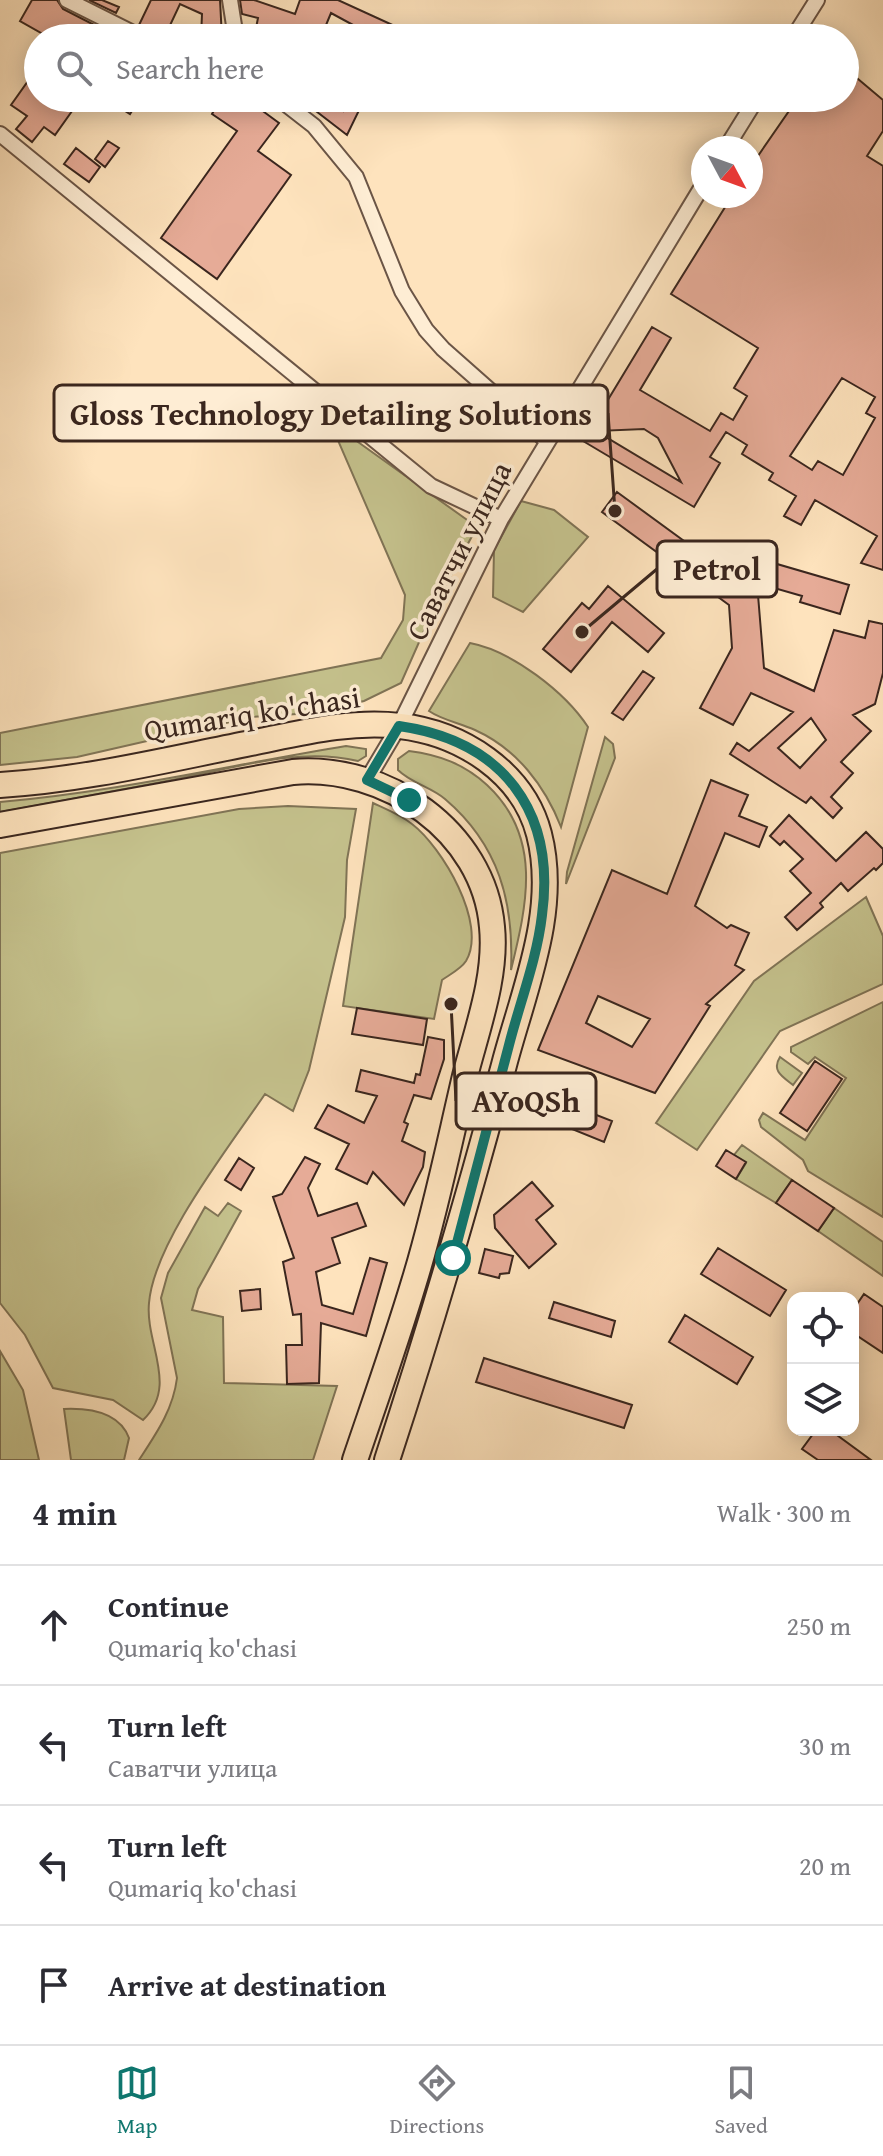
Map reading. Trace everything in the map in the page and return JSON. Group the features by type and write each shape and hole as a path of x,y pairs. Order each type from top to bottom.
{"main road":[{"name":"Qumariq ko'chasi","path":"0,785 109,770 325,728 399,726 437,733 461,743 505,775 535,821 545,876 537,944 453,1258 387,1460"},
{"path":"0,825 293,772 326,772 367,780 409,800 453,839 480,880 490,909 493,938 480,1014 424,1248 355,1460"},
{"path":"381,1382 410,1391"}],"street":[{"path":"67,0 115,24"},
{"path":"230,0 234,24"},
{"path":"802,24 817,0"},
{"path":"296,112 314,126 356,177 402,291 426,330 443,349 547,441"},
{"path":"733,136 748,112"},
{"path":"0,134 431,486 501,519"},
{"name":"Саватчи улица","path":"367,780 399,726 501,519 691,205"}],"shaded area":[{"path":"330,422 477,527 439,597 401,683 364,701 313,713 252,717 77,757 0,765 0,733 381,658 403,620 405,595"},
{"path":"521,501 554,510 588,537 523,612 493,597 494,550"},
{"path":"470,643 503,655 536,675 566,700 588,727 561,827 538,783 504,747 475,730 429,711"},
{"path":"605,737 613,744 615,758 566,884 567,872"},
{"path":"346,746 366,749 366,756 358,761 314,756 270,760 0,812 0,802 130,785"},
{"path":"409,751 441,758 469,771 505,805 517,827 526,872 525,896 511,970 506,898 490,855 479,836 445,799 398,770 398,759"},
{"path":"373,803 403,818 424,835 448,868 466,907 471,945 464,964 442,980 434,1019 343,1006"},
{"path":"288,806 356,809 347,860 345,917 309,1070 293,1111 265,1094 196,1195 164,1252 149,1303 151,1334 160,1379 159,1393 143,1420 113,1400 53,1388 25,1335 0,1303 0,853 239,809"},
{"path":"866,897 883,936 883,984 780,1031 697,1150 656,1123 754,981"},
{"path":"883,1002 883,1217 808,1171 803,1160 761,1127 759,1120 763,1113 805,1140 846,1078 815,1057 808,1064 791,1052 791,1047"},
{"path":"780,1057 802,1073 793,1085 778,1070"},
{"path":"742,1145 792,1180 776,1203 736,1179 746,1163 734,1155"},
{"path":"228,1203 241,1211 198,1289 192,1310 223,1317 224,1383 337,1386 313,1460 139,1460 168,1411 177,1378 161,1298 168,1273 205,1207 218,1216"},
{"path":"834,1208 883,1242 883,1276 818,1231"},
{"path":"0,1351 23,1390 39,1460 0,1460"},
{"path":"64,1409 102,1413 118,1422 129,1438 124,1460 71,1460"}],"building":[{"path":"32,0 57,0 63,9 92,24 25,24 20,21"},
{"path":"89,0 102,0 119,7 116,13"},
{"path":"151,0 220,0 221,24 202,24 202,14 180,4 171,24 139,24"},
{"path":"240,0 254,0 295,14 300,0 338,0 390,24 351,24 331,13 326,24 257,24 258,18 242,14"},
{"path":"859,80 883,100 883,131 867,156 883,166 883,570 861,563 877,536 815,500 801,525 784,516 796,496 769,480 773,473 742,454 747,445 726,432 710,457 720,463 694,507 583,441 652,327 671,338 640,390 710,431 721,413 733,420 747,396 734,388 758,348 671,294 725,208 763,208 763,149 788,112 859,112","holes":["842,378 875,397 866,413 875,418 843,475 818,461 812,470 790,456","644,429 658,438 681,482 596,431"]},
{"path":"24,87 24,112 71,112 55,135 44,127 32,142 16,129 27,116 11,105"},
{"path":"264,112 279,123 258,151 291,175 217,279 161,238 237,131 212,114"},
{"path":"317,112 358,112 347,135"},
{"path":"108,141 119,148 105,167 95,159"},
{"path":"76,148 100,167 89,182 64,164"},
{"path":"617,492 758,595 764,668 814,691 834,630 865,638 869,621 883,624 883,673 875,704 853,715 871,731 841,762 853,773 831,797 842,808 833,818 811,797 806,803 730,754 737,743 749,751 793,712 751,693 733,725 700,708 732,648 729,605 602,512","holes":["811,718 826,740 800,768 778,748"]},
{"path":"760,559 849,585 840,614 800,602 802,596 753,582"},
{"path":"608,586 664,633 648,652 612,622 571,672 543,649 582,603 589,609"},
{"path":"643,671 654,678 623,720 612,713"},
{"path":"711,780 748,795 739,816 767,827 759,847 725,833 695,906 727,928 731,925 749,933 735,965 744,970 706,1004 710,1006 655,1093 538,1050 612,870 667,894","holes":["598,996 650,1019 632,1047 586,1023"]},
{"path":"789,815 836,861 866,832 883,849 883,863 876,870 874,868 848,891 841,883 820,903 823,907 797,930 785,917 811,893 790,871 803,859 784,841 780,845 770,836"},
{"path":"357,1008 427,1019 423,1045 352,1034"},
{"path":"428,1037 444,1040 444,1059 431,1099 414,1095 404,1122 408,1124 402,1141 425,1152 423,1167 404,1205 373,1172 367,1184 336,1169 349,1144 315,1128 328,1105 364,1123 377,1096 356,1091 361,1070 414,1083 416,1074 420,1075"},
{"path":"815,1061 842,1079 807,1131 780,1113"},
{"path":"576,1107 612,1121 604,1142 567,1127"},
{"path":"726,1150 746,1162 736,1179 716,1166"},
{"path":"305,1157 320,1164 308,1188 318,1216 357,1203 366,1226 332,1238 340,1263 316,1272 322,1305 353,1314 370,1258 387,1263 366,1336 321,1323 319,1383 287,1384 286,1345 302,1345 301,1314 293,1315 283,1262 294,1258 273,1197 282,1194"},
{"path":"239,1158 254,1168 241,1190 225,1180"},
{"path":"792,1180 834,1208 818,1231 776,1203"},
{"path":"532,1182 553,1206 536,1220 556,1244 529,1268 495,1228 494,1215"},
{"path":"718,1248 786,1290 770,1316 701,1274"},
{"path":"485,1249 513,1256 509,1273 500,1274 499,1278 479,1273"},
{"path":"260,1289 261,1309 242,1311 240,1291"},
{"path":"864,1294 883,1307 883,1353 859,1337 859,1301"},
{"path":"554,1302 615,1321 611,1337 549,1318"},
{"path":"685,1315 753,1357 737,1384 669,1342"},
{"path":"484,1358 632,1405 624,1428 476,1382"},
{"path":"812,1436 838,1436 871,1460 818,1460 802,1449"}],"place":[{"name":"Gloss Technology Detailing Solutions","path":"615,511"},
{"name":"Petrol","path":"582,632"},
{"name":"AYoQSh","path":"451,1004"}],"route":[{"path":"409,800 367,780 399,726 437,733 461,743 505,775 530,809 544,862 545,889 540,930 453,1258"}]}
